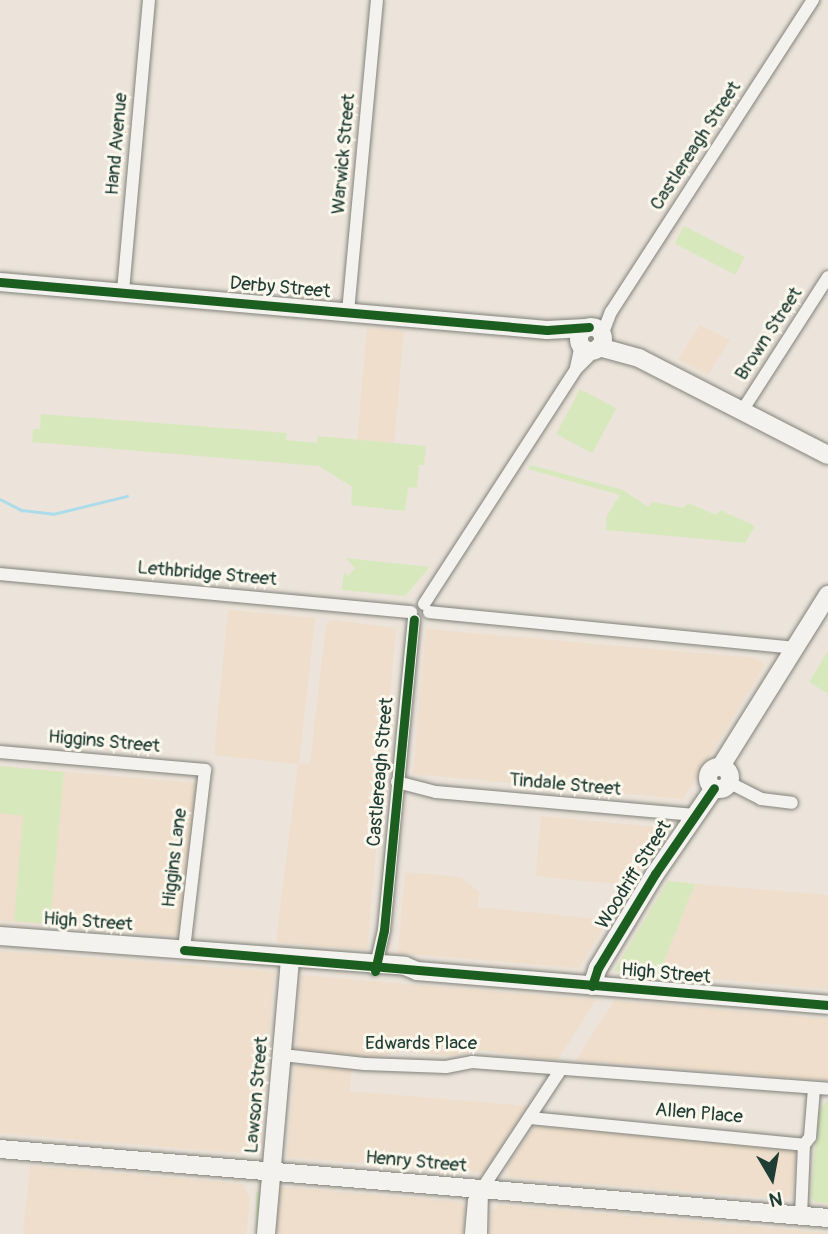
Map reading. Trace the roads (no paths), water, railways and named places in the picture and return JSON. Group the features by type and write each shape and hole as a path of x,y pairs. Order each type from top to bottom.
{"street":[{"name":"Hand Avenue","path":"123,290 149,0"},
{"name":"Warwick Street","path":"348,312 377,0"},
{"name":"Castlereagh Street","path":"427,608 592,339 813,0"},
{"name":"Brown Street","path":"742,411 828,277"},
{"name":"Derby Street","path":"3,280 547,330 592,339 639,358 828,455"},
{"name":"Lethbridge Street","path":"0,575 413,615"},
{"path":"413,615 424,620 427,608 795,648 828,595"},
{"name":"Castlereagh Street","path":"381,968 413,615"},
{"name":"Woodriff Street","path":"592,986 598,968 692,815 722,786 709,773 722,766 795,648"},
{"name":"Higgins Street","path":"0,752 204,775"},
{"name":"Higgins Lane","path":"184,950 204,775"},
{"name":"Tindale Street","path":"397,782 436,792 692,815"},
{"path":"722,786 761,799 792,803"},
{"name":"Tindale Street","path":"396,796 436,792"},
{"name":"High Street","path":"0,936 828,1005"},
{"name":"Lawson Street","path":"266,1234 289,960"},
{"name":"Edwards Place","path":"282,1055 365,1064 446,1067 472,1062 561,1069"},
{"path":"471,1234 474,1201 561,1069"},
{"name":"Allen Place","path":"530,1118 804,1145 810,1137 821,1088 561,1069"},
{"path":"801,1216 804,1145"},
{"name":"Henry Street","path":"0,1149 828,1218"},
{"path":"481,1234 482,1189"}],"waterway":[{"path":"0,499 22,510 53,514 127,496"}]}
